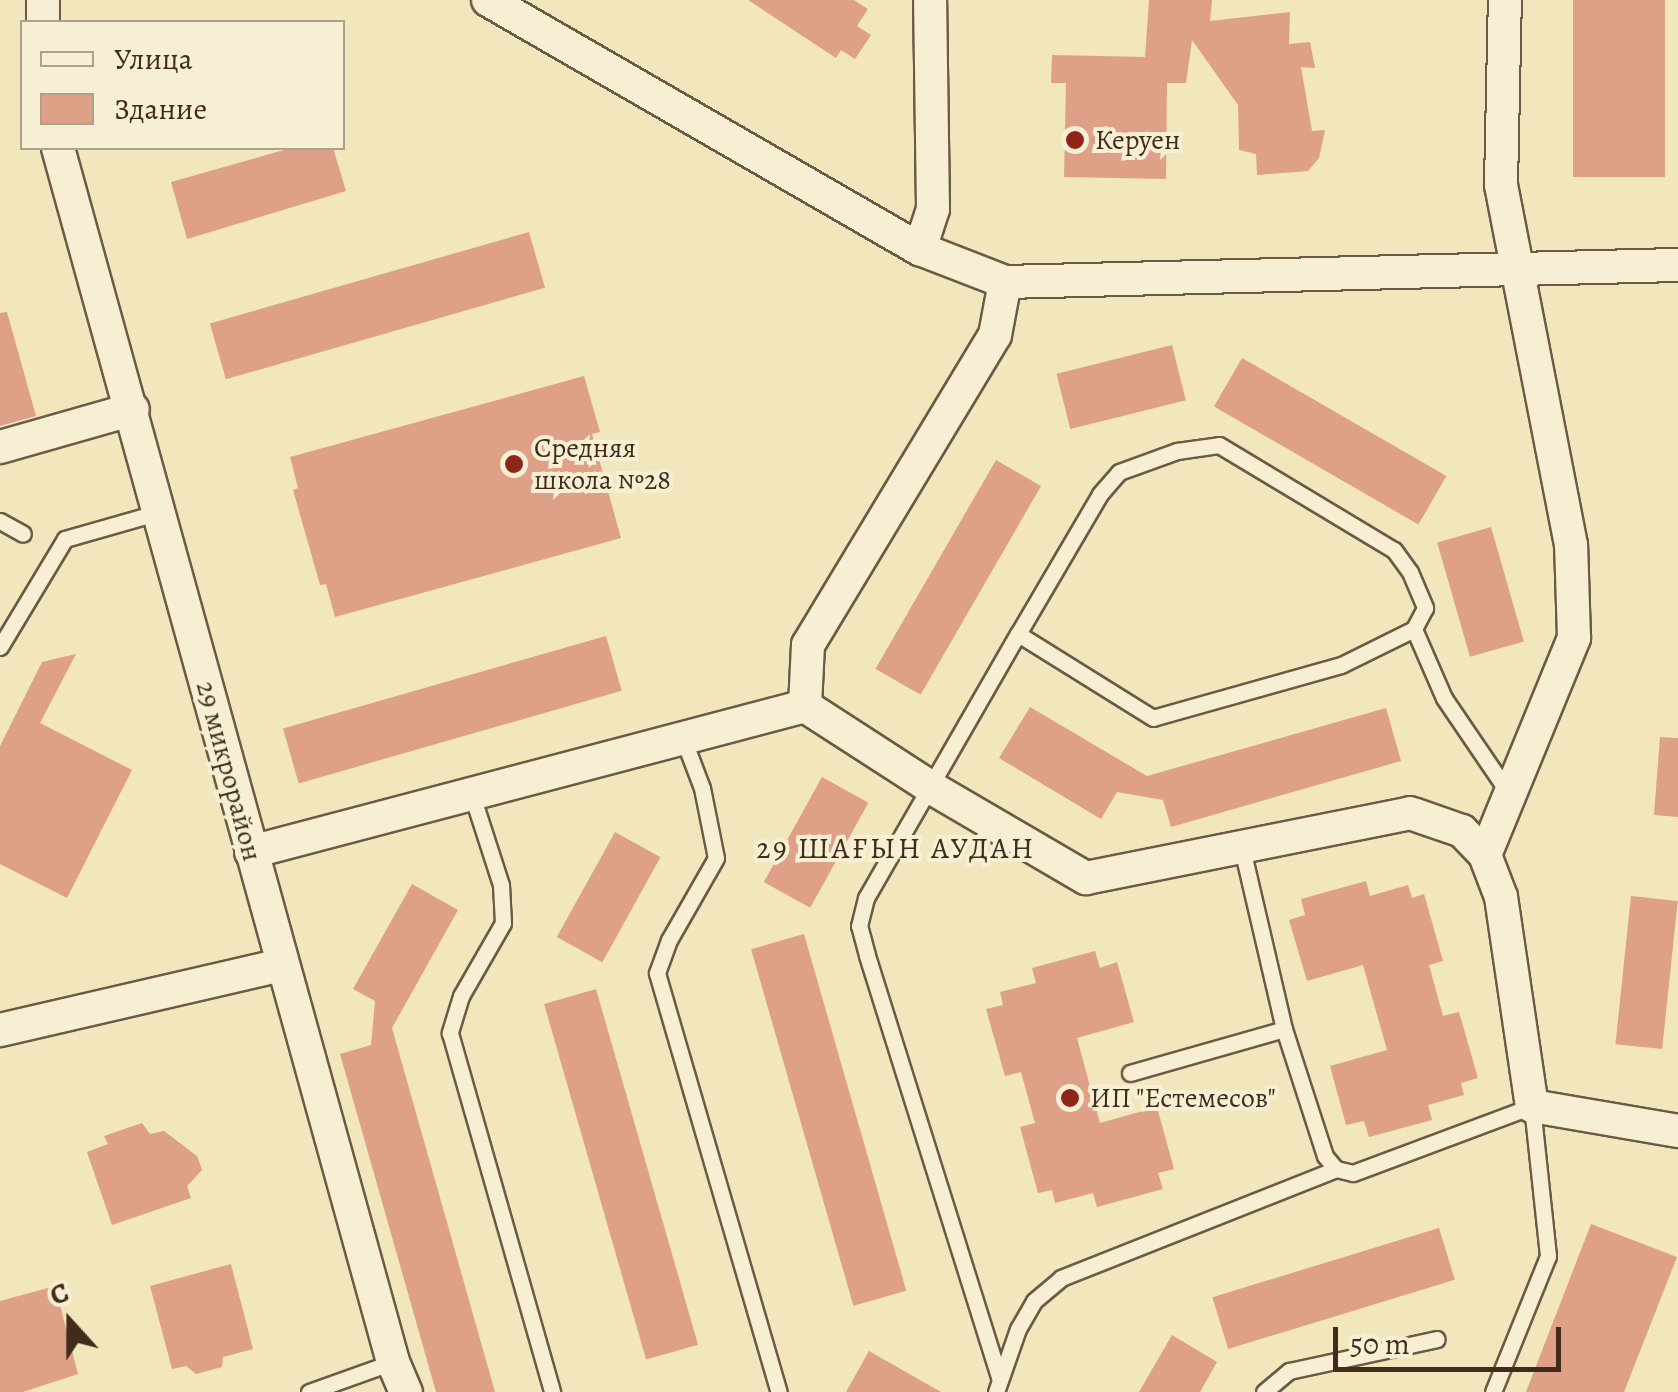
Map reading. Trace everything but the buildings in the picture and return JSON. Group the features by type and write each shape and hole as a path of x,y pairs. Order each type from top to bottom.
{"street":[{"path":"488,0 920,249 1004,282 1678,265"},
{"path":"920,249 932,210 930,0"},
{"path":"1484,855 1574,638 1572,545 1501,185 1505,0"},
{"name":"29 микрорайон","path":"59,150 400,1377"},
{"path":"805,706 808,645 995,336 1004,282"},
{"path":"0,447 133,409"},
{"path":"251,852 682,734 805,706 930,787 1086,878 1410,813 1462,831 1484,855 1500,897 1532,1106 1678,1131"},
{"path":"0,1030 282,964"}],"lane":[{"path":"998,1386 860,926 866,898 1018,634 1100,494 1119,472 1177,451 1220,444 1394,550 1410,572 1425,608 1414,629 1341,665 1153,718 1018,634"},
{"path":"0,647 65,539 160,512"},
{"path":"0,521 23,534"},
{"path":"1414,629 1444,698 1508,792"},
{"path":"682,734 702,788 716,858 669,940 658,973 779,1392"},
{"path":"470,792 501,886 502,923 462,996 450,1033 552,1392"},
{"path":"1241,844 1284,1029 1325,1156 1336,1169"},
{"path":"1130,1072 1284,1029"},
{"path":"998,1386 1034,1301 1062,1278 1336,1169 1353,1172 1532,1106 1548,1256 1493,1392"},
{"path":"1264,1392 1288,1372 1436,1339"},
{"path":"309,1392 400,1377"}],"place":[{"name":"Керуен","path":"1075,140"},
{"name":"Средняя школа №28","path":"514,464"},
{"name":"ИП \"Естемесов\"","path":"1070,1098"}],"district":[{"name":"29 ШАҒЫН АУДАН","path":"896,848"}]}
